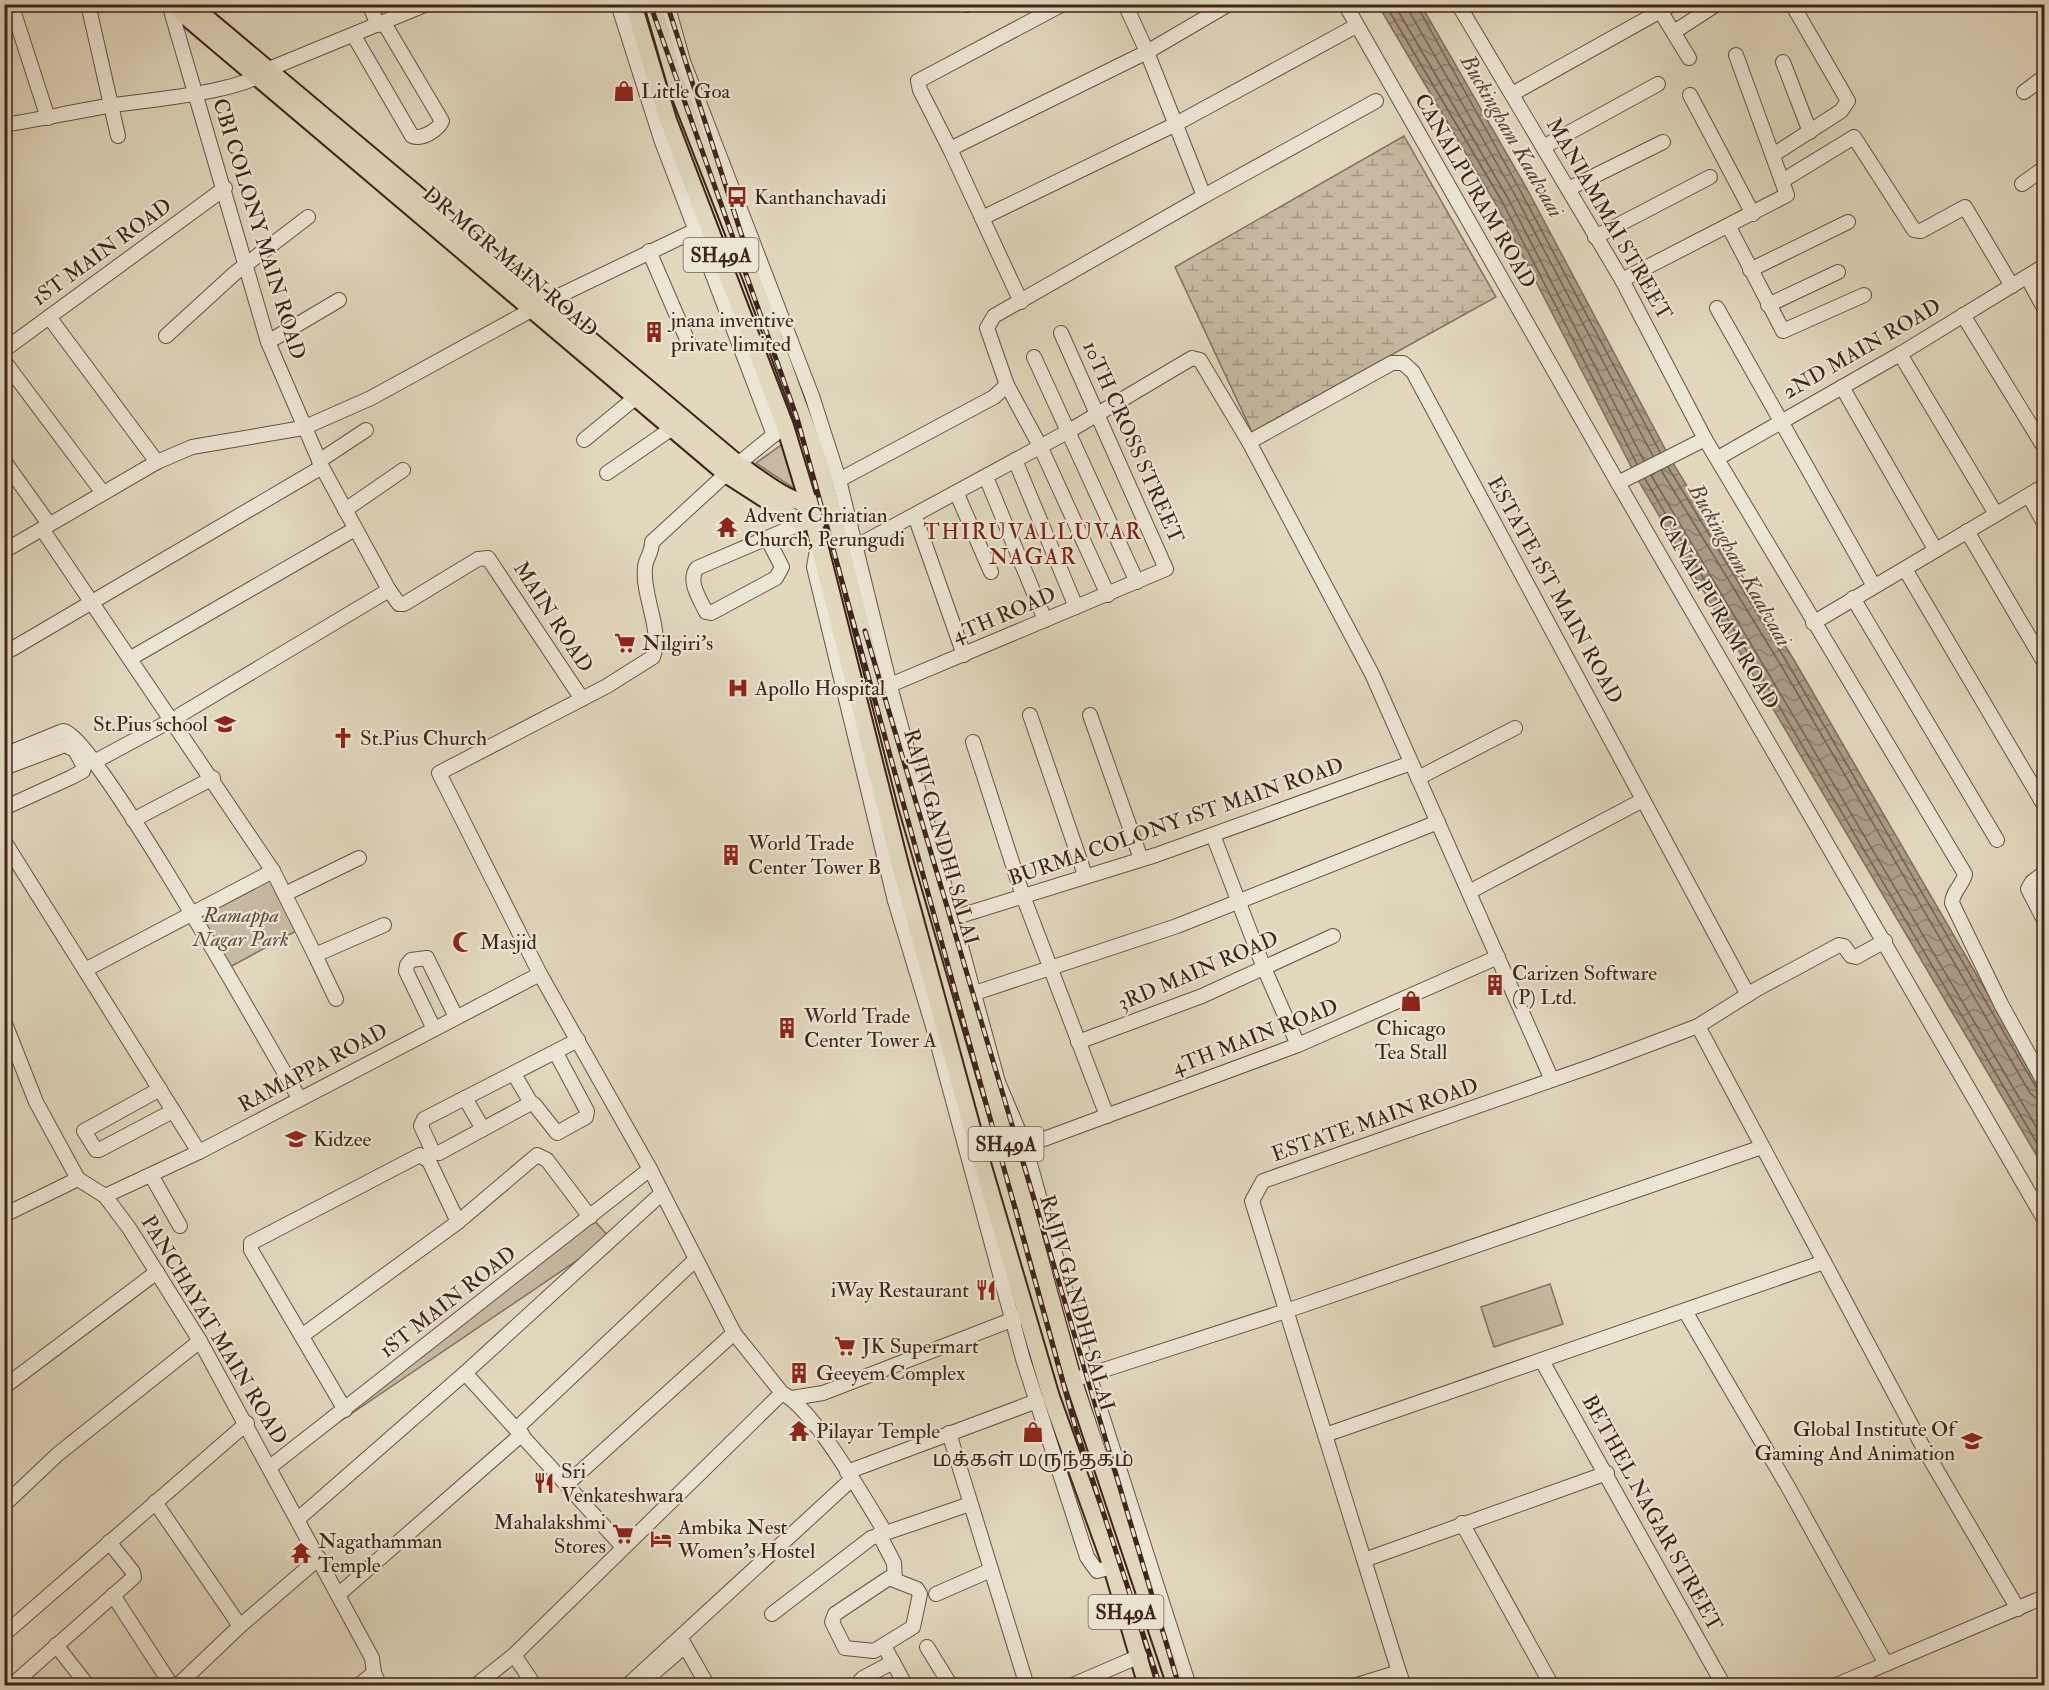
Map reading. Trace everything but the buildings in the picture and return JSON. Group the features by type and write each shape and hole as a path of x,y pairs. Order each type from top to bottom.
{"main road":[{"name":"DR MGR MAIN ROAD","path":"170,4 265,74"},
{"name":"DR MGR MAIN ROAD","path":"190,4 423,221 539,306 732,469"},
{"name":"RAJIV GANDHI SALAI","path":"633,4 668,120 808,516 819,539 859,732 943,1021 1019,1317 1051,1397 1112,1567 1147,1686"},
{"name":"RAJIV GANDHI SALAI","path":"653,4 678,87 819,462 884,688 907,806 967,1014 990,1075 1025,1204 1176,1686"},
{"name":"DR MGR MAIN ROAD","path":"539,306 635,398 671,429 808,516"},
{"path":"808,516 832,508"},
{"path":"943,1021 967,1014"}],"street":[{"path":"11,4 48,118"},
{"path":"88,4 118,136"},
{"name":"CBI COLONY MAIN ROAD","path":"170,4 268,342 320,464 392,595"},
{"path":"354,36 412,136 421,137 440,126 442,121 369,4"},
{"path":"4,125 112,105 197,94 265,74 428,4"},
{"path":"618,4 654,120 696,230 779,430 732,469 652,542 652,554 645,567 655,639 653,657 641,667 582,699 439,773 540,974 650,1169 734,1333 787,1395 850,1475 882,1533 894,1563 895,1580"},
{"path":"667,4 683,61 812,396 839,480 857,546 884,688 975,993 990,1075 1025,1146 1081,1377 1189,1686"},
{"path":"1021,302 918,86 921,77 1063,4"},
{"path":"1125,4 1147,52 1204,196"},
{"path":"950,149 1147,52 1229,4"},
{"name":"CANALPURAM ROAD","path":"1345,4 1623,480 2044,1219"},
{"name":"MANIAMMAI STREET","path":"1458,4 1622,280 1700,442 1718,458"},
{"path":"1674,32 1717,4"},
{"path":"1773,155 1841,111 1848,102 1792,4"},
{"path":"1512,94 1667,8 1674,32 1689,58"},
{"path":"982,218 1174,125 1356,26"},
{"path":"1622,280 1729,227 1785,196 1773,155 1736,55"},
{"path":"1783,62 1810,132"},
{"path":"2024,92 2044,77"},
{"path":"1543,147 1658,84"},
{"path":"1690,95 1753,213"},
{"path":"1108,595 1040,446 1007,385 987,327 994,316 1204,196 1376,102"},
{"path":"1782,181 1854,137 1914,230 1921,231 1965,207 2012,286"},
{"path":"1568,189 1663,142"},
{"path":"2022,184 2044,168"},
{"path":"1595,237 1710,177"},
{"name":"1ST MAIN ROAD","path":"4,350 225,188"},
{"path":"166,336 246,264 308,217"},
{"path":"1750,270 1848,222"},
{"path":"1729,227 1779,328 1786,332 1864,295"},
{"path":"4,552 157,462 192,447 303,428 371,398 539,306 696,230"},
{"path":"649,251 689,344"},
{"name":"2ND MAIN ROAD","path":"1718,458 1779,421 1900,354 2044,266"},
{"path":"1768,305 1838,272"},
{"path":"2027,277 2044,308"},
{"path":"268,342 339,300"},
{"path":"1717,308 1874,586"},
{"path":"1963,315 2044,447"},
{"path":"49,317 157,462"},
{"name":"10TH CROSS STREET","path":"1061,333 1166,569"},
{"path":"1900,354 1996,514"},
{"path":"1034,357 1137,582"},
{"path":"857,546 957,494 1196,357 1204,364 1249,442 1372,674 1552,1080"},
{"path":"4,361 103,493"},
{"name":"ESTATE 1ST MAIN ROAD","path":"1249,442 1392,363 1403,363 1409,367 1748,995"},
{"path":"839,480 994,398 1007,385"},
{"path":"1842,387 1935,549"},
{"path":"584,440 635,398"},
{"path":"606,473 671,429"},
{"path":"12,649 320,464 366,430"},
{"path":"1623,480 1700,442"},
{"path":"1718,458 1813,623 1965,874 1963,882 1952,897 1952,903 2001,1004 2044,1082"},
{"path":"1015,460 1076,607"},
{"path":"4,461 46,526 90,602 131,658 170,721 213,778 273,871 336,999"},
{"path":"345,510 403,470"},
{"path":"986,477 1045,620"},
{"path":"1813,623 2044,486"},
{"path":"957,494 991,572"},
{"path":"2028,496 2044,523"},
{"path":"766,538 782,567 776,578 711,613 706,612 693,582 693,573 697,568 766,538 808,516"},
{"path":"915,516 964,655"},
{"path":"131,658 355,529"},
{"path":"1967,531 2044,662"},
{"name":"MAIN ROAD","path":"392,595 399,604 404,604 478,560 488,558 582,699"},
{"name":"4TH ROAD","path":"884,688 1166,569"},
{"path":"1905,569 2044,805"},
{"path":"94,762 392,595"},
{"path":"1853,598 1997,840"},
{"path":"1030,715 1085,875"},
{"path":"1090,715 1141,859"},
{"path":"1418,778 1515,728"},
{"path":"8,761 67,730 94,762 193,913 299,1098"},
{"path":"859,732 895,901 1019,1317 1037,1401 1087,1557 1097,1571 1112,1567"},
{"path":"973,742 1023,896 1107,1116"},
{"path":"4,808 72,777 83,771 84,767 75,750 65,745 8,761"},
{"name":"BURMA COLONY 1ST MAIN ROAD","path":"953,918 1213,835 1411,763"},
{"path":"133,820 213,778"},
{"path":"1469,892 1643,800"},
{"path":"975,993 1177,926 1438,822"},
{"path":"1213,835 1264,968 1298,1045"},
{"path":"4,841 199,1152"},
{"path":"285,894 359,858"},
{"path":"85,970 273,871"},
{"path":"2044,873 2029,885 2028,889 2044,920"},
{"path":"315,955 384,925"},
{"name":"3RD MAIN ROAD","path":"1078,1042 1202,996 1333,936"},
{"name":"ESTATE MAIN ROAD","path":"1354,1686 1402,1679 1252,1201 1263,1181 1552,1080 1698,1026 1748,995 1839,945 1844,946 1851,956 1856,957 1885,941"},
{"name":"4TH MAIN ROAD","path":"1025,1146 1298,1045 1498,957"},
{"path":"434,1029 406,971 406,965 411,960 427,958 456,1017"},
{"name":"RAMAPPA ROAD","path":"105,1196 199,1152 540,974"},
{"name":"PANCHAYAT MAIN ROAD","path":"4,1021 36,1102 78,1179 105,1196 129,1228 200,1341 247,1423 372,1658 377,1679"},
{"path":"1698,1026 1923,1447 2018,1609"},
{"path":"531,1103 439,1154 433,1152 421,1122 578,1040"},
{"path":"514,1074 531,1103 557,1132 586,1117 587,1111 555,1053"},
{"path":"160,1089 84,1131 96,1150 99,1150 173,1111"},
{"path":"465,1098 483,1129"},
{"path":"1081,1377 1286,1311 1762,1147"},
{"path":"345,1410 250,1245 420,1155 429,1161 458,1222"},
{"path":"303,1335 458,1222 537,1155 547,1160 590,1217"},
{"name":"1ST MAIN ROAD","path":"270,1467 650,1169"},
{"path":"151,1175 180,1226"},
{"path":"4,1215 78,1179"},
{"path":"298,1519 465,1373 661,1194"},
{"path":"338,1595 520,1431 695,1260"},
{"path":"1325,1435 1824,1262"},
{"path":"4,1387 157,1272"},
{"path":"1685,1311 1787,1485 1886,1664"},
{"path":"475,1686 514,1656 623,1547 787,1395 822,1393 1019,1317"},
{"path":"567,1484 734,1333"},
{"path":"4,1505 58,1454 200,1341"},
{"name":"BETHEL NAGAR STREET","path":"1542,1360 1724,1686"},
{"path":"465,1373 623,1547"},
{"path":"640,1686 850,1475 949,1433 1037,1401"},
{"path":"9,1630 247,1423"},
{"path":"949,1433 1027,1686"},
{"path":"1364,1560 1462,1523 1607,1473"},
{"path":"154,1502 240,1626"},
{"path":"772,1614 824,1572 882,1533 970,1504"},
{"path":"1462,1523 1552,1686"},
{"path":"11,1686 135,1575 109,1542"},
{"path":"113,1595 150,1654 173,1685 184,1681 240,1626 319,1558"},
{"path":"936,1594 992,1570"},
{"path":"886,1578 914,1587 920,1594 913,1628 884,1646 869,1652 845,1648 832,1622 835,1614 886,1578"},
{"path":"1834,1686 2044,1597"},
{"path":"627,1686 683,1641"},
{"path":"683,1641 708,1686"},
{"path":"56,1646 88,1686"},
{"path":"884,1646 906,1686"},
{"path":"927,1647 951,1686"},
{"path":"514,1656 535,1686"},
{"path":"1070,1686 1140,1656"},
{"path":"861,1686 860,1680 863,1677 893,1662"},
{"path":"358,1686 377,1679"}],"green space":[{"path":"1404,136 1496,297 1252,432 1175,267"},
{"path":"784,443 795,489 756,463"},
{"name":"Ramappa Nagar Park","path":"271,878 298,930 230,967 200,916"},
{"path":"593,1219 610,1238 273,1467"},
{"path":"1550,1284 1563,1324 1494,1347 1481,1307"}],"water":[{"path":"1378,5 1421,5 1527,189 1671,460 1794,660 2044,1091 2044,1168 1638,480 1497,206"}],"railway":[{"path":"650,4 797,418 1075,1426 1160,1686"},
{"path":"667,4 749,258"},
{"path":"865,631 1179,1686"}],"place":[{"name":"Little Goa","path":"624,91"},
{"name":"Kanthanchavadi","path":"737,197"},
{"name":"jnana inventive private limited","path":"654,332"},
{"name":"Advent Chriatian Church, Perungudi","path":"727,527"},
{"name":"Nilgiri's","path":"625,643"},
{"name":"Apollo Hospital","path":"738,688"},
{"name":"St.Pius school","path":"225,724"},
{"name":"St.Pius Church","path":"343,738"},
{"name":"World Trade Center Tower B","path":"731,855"},
{"name":"Masjid","path":"463,942"},
{"name":"Carizen Software (P) Ltd.","path":"1495,985"},
{"name":"Chicago Tea Stall","path":"1411,1001"},
{"name":"World Trade Center Tower A","path":"787,1028"},
{"name":"Kidzee","path":"296,1139"},
{"name":"iWay Restaurant","path":"986,1290"},
{"name":"JK Supermart","path":"845,1346"},
{"name":"Geeyem Complex","path":"799,1373"},
{"name":"Pilayar Temple","path":"799,1431"},
{"name":"மக்கள் மருந்தகம்","path":"1033,1432"},
{"name":"Global Institute Of Gaming And Animation","path":"1972,1441"},
{"name":"Sri Venkateshwara","path":"544,1483"},
{"name":"Mahalakshmi Stores","path":"623,1534"},
{"name":"Ambika Nest Women's Hostel","path":"661,1539"},
{"name":"Nagathamman Temple","path":"301,1553"}],"district":[{"name":"THIRUVALLUVAR NAGAR","path":"1033,544"}],"water label":[{"name":"Buckingham Kaalvaai","path":"1512,136"},
{"name":"Buckingham Kaalvaai","path":"1740,565"}]}
